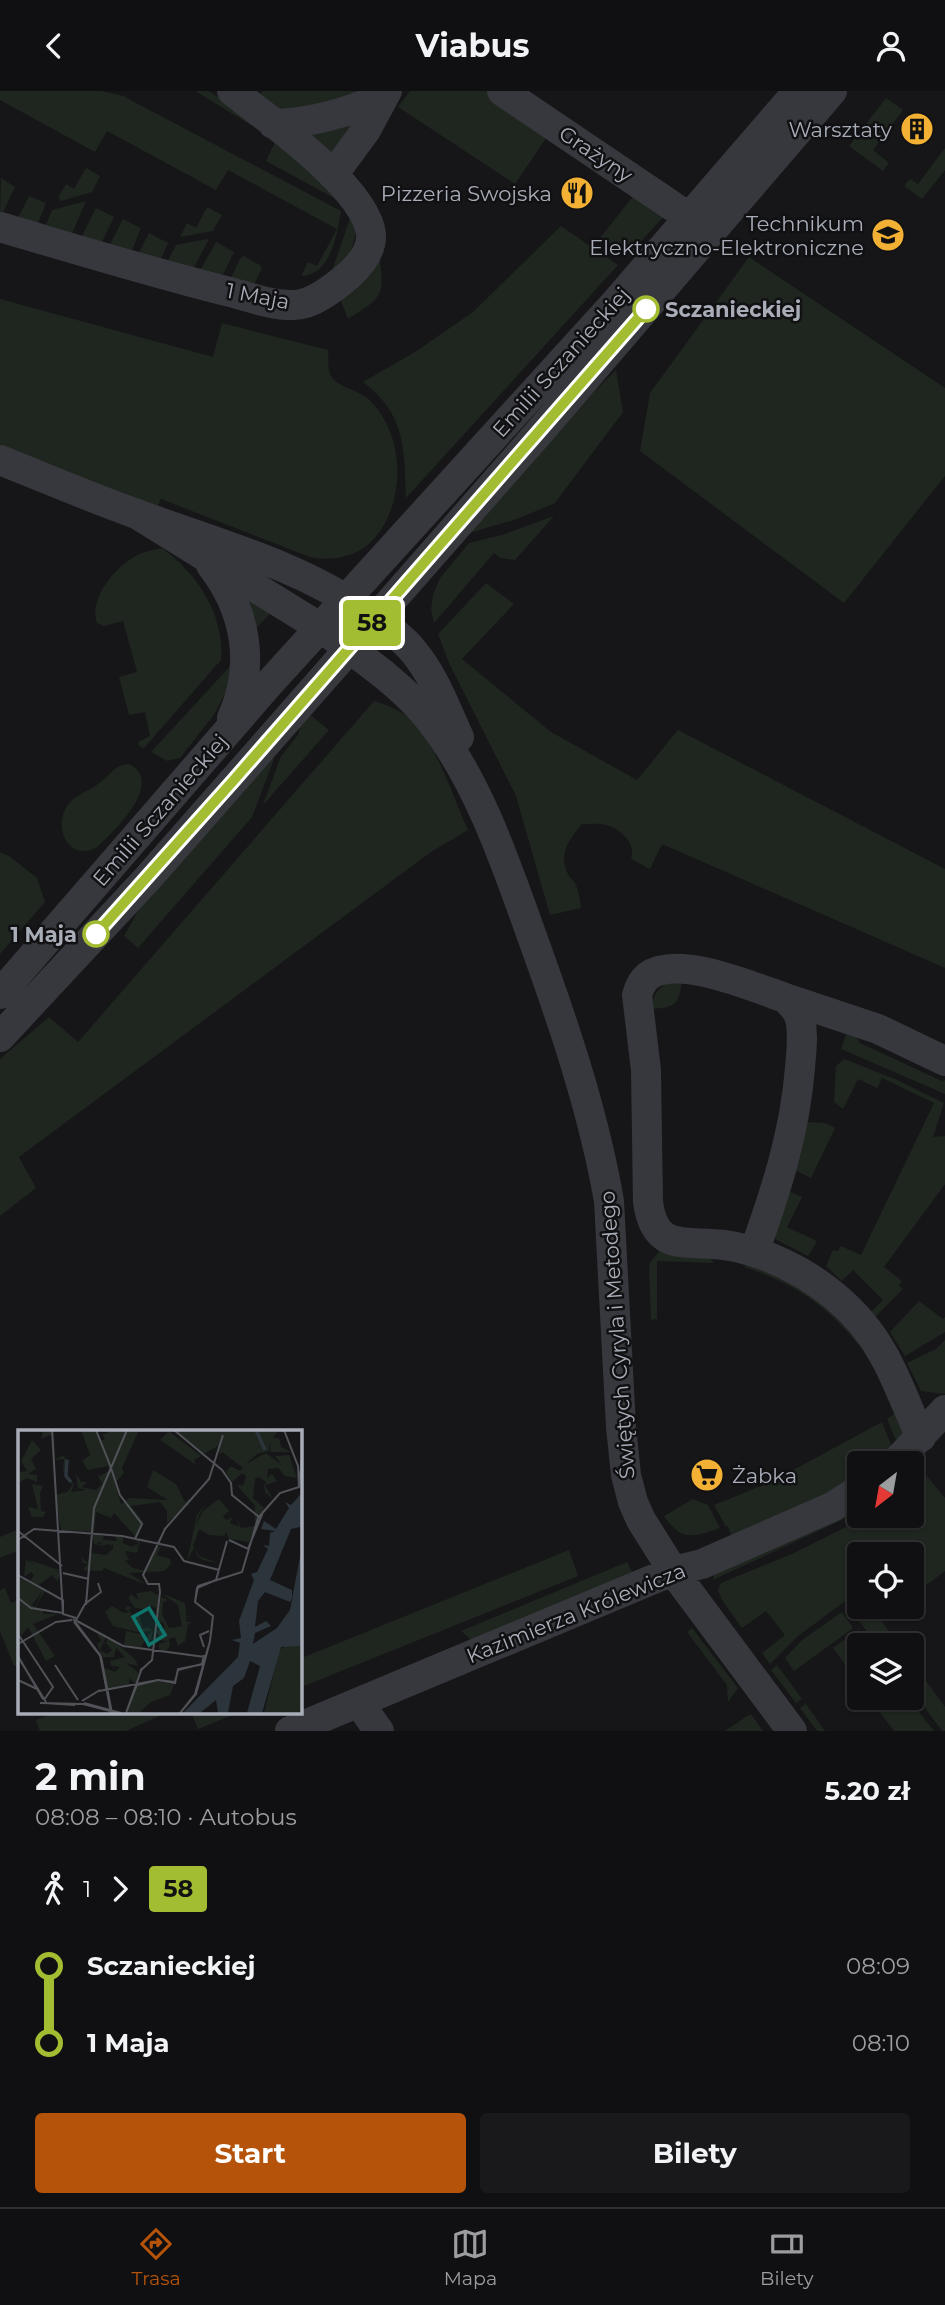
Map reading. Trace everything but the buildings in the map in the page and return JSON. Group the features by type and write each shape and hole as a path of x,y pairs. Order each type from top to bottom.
{"street":[{"name":"1 Maja","path":"0,227 191,282 278,303 295,306 310,301 346,277 364,258 370,240 367,222 347,188 232,91"},
{"name":"Grażyny","path":"502,91 690,218"},
{"name":"Emilii Sczanieckiej","path":"0,994 218,742 690,218 797,91"},
{"name":"Emilii Sczanieckiej","path":"0,1037 148,878 832,91"},
{"path":"273,124 332,117 385,93"},
{"path":"333,175 366,130 385,93"},
{"path":"0,460 306,576 376,618"},
{"path":"135,513 321,628 349,649"},
{"path":"192,549 211,565 229,591 242,623 245,640 245,669 240,695 234,715 218,742"},
{"name":"Świętych Cyryla i Metodego","path":"376,618 408,645 424,666 472,767 488,823"},
{"name":"Świętych Cyryla i Metodego","path":"349,649 407,695 430,720 456,759 488,823 513,884 552,993 600,1156 609,1201 620,1415 626,1475 633,1502 641,1520 673,1571 792,1731"},
{"path":"921,1437 883,1355 863,1325 834,1295 789,1266 754,1252 725,1245 678,1243 663,1237 655,1229 648,1202 646,1070 637,995 648,976 674,968 720,976 878,1029 945,1061"},
{"path":"754,1252 780,1175 797,1101 801,1052 800,1018 794,1005 785,998"},
{"path":"907,1451 945,1410"},
{"name":"Kazimierza Królewicza","path":"290,1731 673,1571 713,1559 832,1507 847,1498"},
{"path":"359,1703 379,1731"}],"shaded area":[{"path":"0,91 102,91 123,96 341,211 337,231 331,252 319,269 301,276 308,262 317,266 337,229 228,170 216,190 107,131 95,152 0,100"},
{"path":"195,91 209,91 277,138 343,203 266,161 276,140"},
{"path":"262,91 360,91 296,116 256,103"},
{"path":"410,91 488,91 549,134 515,184 398,107"},
{"path":"886,98 903,110 873,150 889,163 883,171 849,146"},
{"path":"355,118 332,159 303,132"},
{"path":"945,148 945,170 922,199 904,186 910,179 918,184"},
{"path":"86,168 100,176 92,192 61,201 58,197 66,184 74,189"},
{"path":"1,178 15,187 0,217"},
{"path":"635,194 666,214 626,258 599,239"},
{"path":"29,196 46,203 36,228 16,222"},
{"path":"86,201 70,238 44,230 52,210"},
{"path":"207,207 222,215 213,231 180,237 187,223 196,228"},
{"path":"96,208 114,217 100,246 80,240"},
{"path":"351,215 357,228 351,252 343,266 332,271"},
{"path":"123,219 141,228 130,255 108,248"},
{"path":"561,226 618,265 406,498 403,448 395,420 388,407 363,382 415,352 473,312"},
{"path":"149,233 168,243 159,263 137,256"},
{"path":"209,239 192,271 166,264 176,245"},
{"path":"216,242 234,252 221,279 198,274"},
{"path":"379,247 382,284 380,291 371,303 348,319 339,296"},
{"path":"243,256 262,268 253,287 229,282"},
{"path":"749,257 945,388 945,476 844,603 640,451 650,393"},
{"path":"0,299 213,357 222,323 328,350 331,376 338,383 367,398 390,430 397,470 396,491 382,528 370,543 357,552 326,559 310,557 161,499 157,508 0,446"},
{"path":"616,370 623,412 555,503 517,519 466,534 575,411"},
{"path":"554,516 515,560 500,558 494,553 434,623 431,610 433,595 440,578 469,543 502,535"},
{"path":"162,548 187,570 207,597 219,628 221,660 144,748 139,746 138,742 150,736 145,712 129,715 119,677 137,672 123,621 104,626 97,623 95,614 100,594 120,567 139,554"},
{"path":"486,583 514,604 462,659 551,732 637,780 678,730 945,869 945,968 662,844 650,869 631,859 632,848 622,833 603,824 582,824 564,855 566,869 579,894 581,908 550,915 516,796 449,663 438,634"},
{"path":"241,593 272,612 252,632"},
{"path":"234,662 231,683 213,716 180,758 167,761 151,752"},
{"path":"374,701 401,712 428,741 468,830 431,852 19,1157 36,1188 0,1216 0,1059 49,1017 78,1042"},
{"path":"308,713 329,730 263,805 281,756 298,735"},
{"path":"269,756 274,759 252,817 138,948 124,936 147,895"},
{"path":"129,764 139,772 142,783 139,795 123,820 96,848 86,851 71,846 66,840 62,824 67,806 115,769"},
{"path":"0,852 37,878 45,902 0,954"},
{"path":"671,981 682,982 677,1000 671,1006 652,1009 657,992"},
{"path":"848,1030 854,1032 860,1043 942,1081 945,1080 945,1094 841,1049"},
{"path":"844,1059 895,1079 944,1103 933,1137 945,1136 945,1184 884,1267 902,1281 899,1286 903,1289 876,1316 869,1314 883,1300 853,1270 842,1281 826,1266 833,1250 838,1251 841,1246 861,1255 934,1103 882,1078 877,1088 858,1079 843,1109 834,1102 836,1066"},
{"path":"807,1122 825,1123 835,1128 811,1178 795,1170"},
{"path":"788,1191 802,1197 787,1227 817,1241 808,1256 775,1239 774,1234"},
{"path":"662,1248 710,1258 714,1263 657,1261 657,1319 651,1320 649,1264"},
{"path":"748,1263 806,1286 867,1346 862,1349 837,1320 810,1298 780,1281 744,1267"},
{"path":"919,1301 943,1319 945,1317 945,1332 905,1356 890,1332"},
{"path":"945,1340 945,1394 921,1391 907,1363 936,1349"},
{"path":"870,1351 904,1430 903,1438 897,1443 887,1419 894,1414 875,1369 865,1354"},
{"path":"882,1422 892,1447 888,1451 847,1451 847,1482 807,1507 732,1538 728,1526 726,1527 714,1505 773,1481"},
{"path":"926,1475 945,1498 945,1571 924,1587 924,1542 847,1542 847,1600 798,1636 770,1664 762,1653 785,1635 766,1611 742,1628 722,1600 718,1590 721,1583 794,1553 847,1526 924,1528"},
{"path":"693,1499 708,1505 720,1528 689,1535 683,1534 670,1524 664,1516"},
{"path":"847,1509 847,1518 713,1580 714,1575"},
{"path":"18,1529 18,1550 0,1558 0,1537"},
{"path":"569,1550 578,1576 301,1687 301,1658"},
{"path":"627,1562 634,1575 476,1644 461,1631"},
{"path":"5,1588 11,1603 18,1600 18,1664 14,1666 0,1631 0,1590"},
{"path":"842,1612 852,1626 852,1629 794,1671 785,1658 802,1640"},
{"path":"858,1619 880,1619 890,1633 868,1633"},
{"path":"692,1628 738,1688 728,1702 727,1685 687,1632"},
{"path":"847,1638 847,1667 833,1648"},
{"path":"777,1665 802,1699 796,1703 771,1670"},
{"path":"924,1678 945,1707 945,1731 942,1731 924,1706"},
{"path":"806,1704 825,1731 817,1731 800,1708"},
{"path":"878,1710 917,1710 934,1731 894,1731"},
{"path":"54,1713 166,1713 126,1731 40,1731 36,1720"},
{"path":"191,1713 238,1713 198,1729"},
{"path":"751,1714 763,1731 725,1731 747,1716"}],"bus line":[{"name":"58","path":"96,934 646,309"}],"place":[{"name":"Warsztaty","path":"917,129"},
{"name":"Pizzeria Swojska","path":"577,193"},
{"name":"Technikum Elektryczno-Elektroniczne","path":"888,235"},
{"name":"Sczanieckiej","path":"646,309"},
{"name":"1 Maja","path":"96,934"},
{"name":"Żabka","path":"707,1475"}]}
